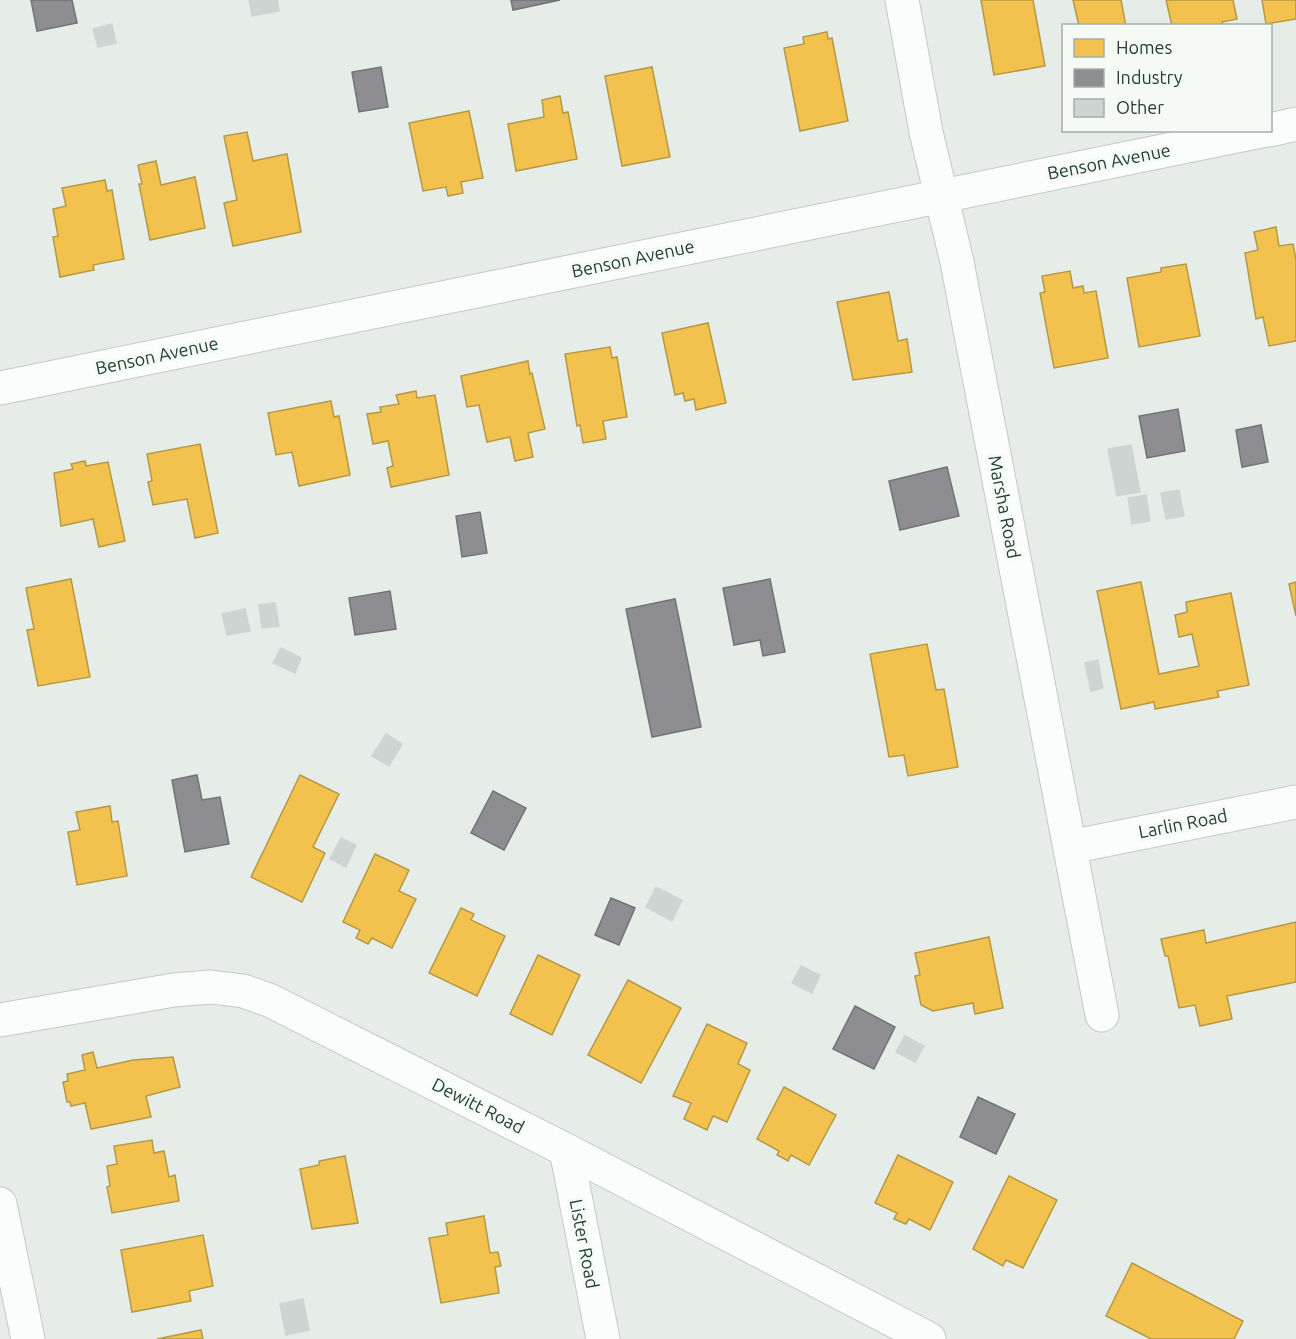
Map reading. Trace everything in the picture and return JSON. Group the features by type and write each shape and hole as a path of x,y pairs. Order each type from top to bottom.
{"street":[{"name":"Marsha Road","path":"902,0 926,132 957,262 1102,1015"},
{"path":"1272,130 1296,124"},
{"name":"Benson Avenue","path":"0,388 1256,132"},
{"name":"Larlin Road","path":"1070,847 1296,802"},
{"name":"Dewitt Road","path":"0,1020 174,990 211,987 243,991 269,1000 566,1150 929,1339"},
{"name":"Lister Road","path":"566,1150 603,1339"},
{"path":"0,1204 27,1339"}],"building: Homes":[{"path":"981,0 1033,0 1045,66 994,75"},
{"path":"1073,0 1121,0 1126,24 1079,24"},
{"path":"1166,0 1233,0 1237,19 1222,22 1222,24 1172,24"},
{"path":"1262,0 1296,0 1296,19 1266,24"},
{"path":"827,32 828,39 832,38 848,121 800,131 784,48 804,44 803,37"},
{"path":"652,67 670,157 622,166 605,76"},
{"path":"560,96 563,113 568,112 577,159 516,171 508,124 544,117 542,100"},
{"path":"469,111 483,178 461,182 463,193 448,196 446,187 423,191 409,123"},
{"path":"247,132 253,161 287,154 301,232 233,246 224,203 237,200 224,136"},
{"path":"156,161 161,185 195,177 205,228 150,240 139,184 142,184 138,165"},
{"path":"105,180 107,191 112,190 124,259 93,265 94,270 60,277 53,237 58,236 53,209 66,206 62,188"},
{"path":"1276,227 1279,246 1293,244 1296,260 1296,341 1269,346 1263,317 1256,319 1245,253 1258,250 1254,232"},
{"path":"1186,264 1200,336 1139,347 1127,278 1161,272 1161,268"},
{"path":"1070,271 1073,288 1083,286 1084,293 1096,291 1108,358 1054,368 1040,293 1045,292 1042,276"},
{"path":"889,292 898,341 907,339 912,372 853,380 837,302"},
{"path":"708,323 726,403 696,410 694,399 685,401 683,393 675,395 662,333"},
{"path":"610,347 612,358 617,357 627,417 603,421 606,439 583,443 580,425 577,426 565,354"},
{"path":"528,361 545,429 528,433 533,457 515,461 510,437 487,442 479,405 467,407 461,376"},
{"path":"416,391 417,398 435,395 449,475 391,487 387,468 393,466 388,441 373,444 367,414 381,412 380,407 399,404 396,395"},
{"path":"331,401 334,417 339,416 350,475 299,486 292,452 276,455 268,413"},
{"path":"200,444 218,533 195,538 187,499 153,505 148,482 152,481 147,454"},
{"path":"85,461 86,466 108,462 125,541 99,547 93,519 61,526 54,473 73,469 71,464"},
{"path":"71,579 90,677 38,686 27,630 34,629 26,588"},
{"path":"1141,582 1159,674 1199,666 1192,634 1179,637 1175,615 1187,612 1186,602 1231,593 1249,685 1217,691 1219,697 1155,709 1154,702 1121,709 1097,591"},
{"path":"1296,582 1296,616 1289,584"},
{"path":"927,644 936,690 944,689 958,767 908,776 904,755 889,757 870,654"},
{"path":"300,775 339,794 313,847 325,853 302,902 251,877"},
{"path":"110,806 112,822 118,821 127,876 77,885 68,832 80,830 76,812"},
{"path":"375,854 409,870 399,891 416,899 392,948 372,938 368,944 356,938 360,930 343,922"},
{"path":"461,908 474,914 471,920 505,936 477,996 429,973"},
{"path":"1296,922 1296,982 1227,996 1232,1019 1200,1026 1195,1005 1179,1008 1168,956 1165,956 1161,939 1204,930 1206,943"},
{"path":"989,937 1003,1008 975,1014 973,1003 933,1011 921,1005 915,976 920,975 915,953"},
{"path":"538,955 580,975 552,1035 510,1014"},
{"path":"628,980 681,1008 641,1083 588,1055"},
{"path":"707,1024 747,1043 738,1064 750,1070 727,1122 713,1116 707,1130 684,1119 691,1103 673,1096"},
{"path":"93,1052 97,1068 133,1060 173,1057 180,1087 146,1096 151,1117 91,1129 85,1103 71,1106 70,1102 67,1102 63,1082 68,1081 67,1074 85,1070 82,1055"},
{"path":"784,1087 836,1115 809,1165 791,1155 788,1161 777,1155 779,1151 757,1139"},
{"path":"152,1140 154,1153 164,1151 169,1177 175,1175 179,1201 112,1213 107,1187 110,1186 107,1166 117,1164 114,1146"},
{"path":"898,1155 953,1182 930,1230 909,1219 906,1224 894,1219 897,1213 875,1203"},
{"path":"345,1156 358,1223 312,1229 300,1169 319,1165 319,1161"},
{"path":"1009,1176 1057,1200 1023,1268 1006,1260 1003,1266 973,1249"},
{"path":"484,1216 490,1253 498,1252 501,1266 495,1267 499,1293 441,1303 429,1238 448,1235 446,1223"},
{"path":"203,1235 213,1286 189,1291 191,1301 132,1312 121,1250"},
{"path":"1132,1263 1243,1321 1234,1339 1151,1339 1106,1316"},
{"path":"201,1330 203,1339 157,1339"}],"building: Industry":[{"path":"31,0 72,0 77,23 37,31"},
{"path":"511,0 560,0 513,10"},
{"path":"381,67 388,107 359,112 352,72"},
{"path":"1178,409 1185,451 1147,458 1139,416"},
{"path":"1261,425 1268,462 1242,467 1236,430"},
{"path":"947,467 959,516 900,530 889,481"},
{"path":"480,512 487,553 462,557 456,516"},
{"path":"770,579 785,652 763,656 760,640 734,645 723,588"},
{"path":"390,591 396,629 355,635 349,598"},
{"path":"675,599 701,727 652,737 626,609"},
{"path":"197,775 202,800 220,797 229,844 185,852 172,780"},
{"path":"493,791 526,808 504,850 471,833"},
{"path":"611,898 635,908 619,945 595,935"},
{"path":"855,1006 895,1027 874,1069 833,1049"},
{"path":"978,1097 1015,1114 996,1154 960,1137"}],"building: Other":[{"path":"249,0 277,0 279,11 252,16"},
{"path":"112,24 116,43 98,47 93,29"},
{"path":"1131,445 1140,492 1117,496 1108,449"},
{"path":"1179,490 1184,516 1166,519 1161,493"},
{"path":"1146,495 1150,521 1132,524 1128,498"},
{"path":"275,603 279,626 262,628 259,605"},
{"path":"245,609 250,631 227,635 222,614"},
{"path":"281,648 301,658 295,673 273,663"},
{"path":"1098,660 1103,688 1091,691 1085,663"},
{"path":"386,734 402,744 389,766 372,756"},
{"path":"341,838 356,845 346,867 330,859"},
{"path":"656,887 682,900 672,921 646,907"},
{"path":"801,966 820,975 812,993 792,983"},
{"path":"905,1036 924,1046 915,1062 896,1052"},
{"path":"303,1299 309,1330 286,1335 280,1304"}]}
